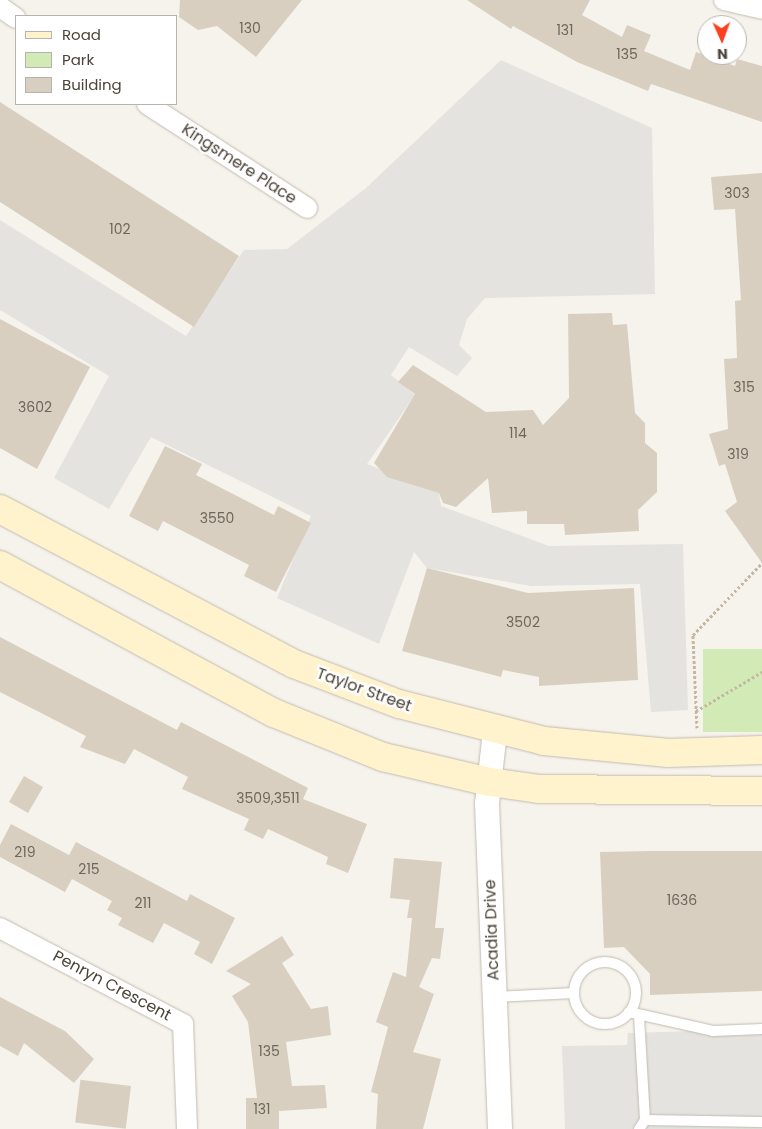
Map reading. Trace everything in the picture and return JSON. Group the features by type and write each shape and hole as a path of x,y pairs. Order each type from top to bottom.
{"main road":[{"name":"Taylor Street","path":"0,509 294,664 399,704 495,731 668,753 762,750"},
{"path":"0,565 274,713 383,756 490,782 584,791 762,791"}],"street":[{"path":"724,0 762,9"},
{"path":"0,7 15,17"},
{"name":"Kingsmere Place","path":"149,105 307,208"},
{"name":"Acadia Drive","path":"495,731 490,782 500,1129"},
{"name":"Penryn Crescent","path":"0,928 183,1024 187,1129"}],"lane":[{"path":"639,1129 645,1120 634,1013 634,983 620,966 610,963 595,964 582,973 574,993 580,1011 595,1022 614,1023 634,1013 713,1031 762,1029"},
{"path":"495,997 574,993"},
{"path":"645,1120 762,1122"}],"path":[{"path":"697,728 693,635 762,563"},
{"path":"696,711 762,672"}],"green space":[{"path":"703,649 762,649 762,732 703,732"}],"shaded area":[{"path":"501,60 652,128 655,294 485,298 467,319 459,345 472,358 457,376 409,347 391,375 415,395 367,464 439,493 441,506 549,546 683,544 688,710 651,712 640,584 531,586 427,568 414,552 379,644 277,598 311,516 151,437 109,509 54,478 109,376 0,310 0,220 186,336 244,250 287,249 366,188"},
{"path":"762,1029 762,1129 565,1129 562,1046 627,1045 628,1033"}],"building":[{"path":"180,0 302,0 256,57 217,26 198,30 179,17"},
{"path":"467,0 590,0 582,15 622,37 627,25 651,35 644,51 690,70 696,52 697,65 735,66 747,65 747,62 762,66 762,122 651,84 648,91 577,62 513,26 511,29"},
{"path":"0,102 239,256 194,327 0,202"},
{"path":"762,173 762,563 725,511 737,502 725,464 719,466 709,434 728,429 724,359 737,358 735,301 741,300 735,209 714,210 711,177"},
{"path":"612,313 613,325 627,324 635,413 645,423 645,443 657,453 657,492 638,510 639,531 565,535 564,524 527,524 527,511 492,513 488,478 456,507 443,503 439,493 387,477 374,463 415,394 398,382 413,365 486,412 533,410 543,425 569,398 568,314"},
{"path":"0,319 90,367 37,469 0,448"},
{"path":"165,446 202,464 196,475 274,515 278,506 311,523 276,592 244,576 249,565 163,521 158,531 129,516"},
{"path":"427,568 528,593 634,588 638,680 539,686 539,677 503,670 501,677 402,651"},
{"path":"0,637 177,730 181,722 308,788 303,799 367,824 348,873 326,864 328,857 268,829 263,839 244,830 249,819 182,789 188,777 134,749 125,764 80,747 86,736 0,692"},
{"path":"24,776 43,787 28,813 9,802"},
{"path":"11,824 69,855 76,842 187,901 190,894 235,918 212,964 194,954 200,942 164,923 153,943 118,925 122,918 107,910 112,901 72,879 65,892 0,857 0,845"},
{"path":"762,851 762,991 650,995 650,974 624,947 604,948 600,852"},
{"path":"394,858 442,862 435,928 444,928 440,959 432,958 419,987 434,994 413,1052 441,1059 423,1129 376,1129 378,1094 371,1092 388,1027 376,1022 393,972 406,977 412,918 407,918 410,900 390,898"},
{"path":"282,936 294,955 282,963 311,1009 328,1006 331,1035 286,1042 292,1086 325,1085 327,1108 279,1111 279,1129 246,1129 246,1098 257,1098 248,1022 232,996 251,984 226,971"},
{"path":"0,997 65,1031 94,1059 74,1083 24,1043 18,1056 0,1046"},
{"path":"80,1080 131,1086 126,1129 75,1122"}]}
